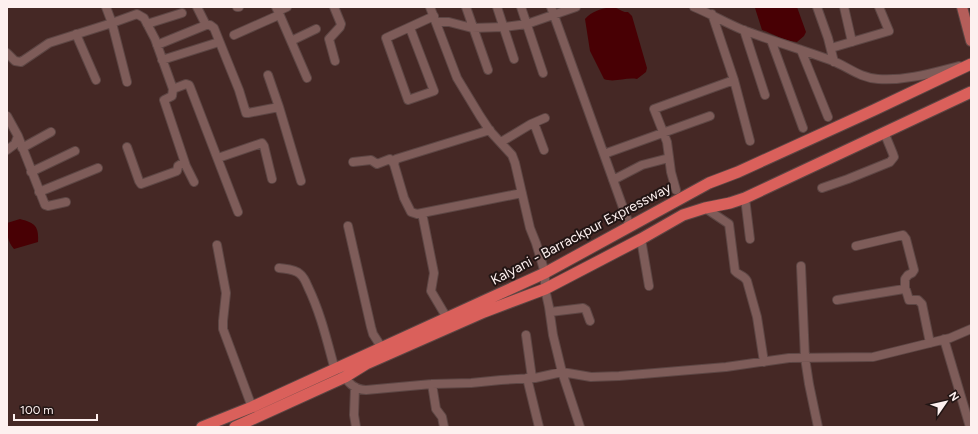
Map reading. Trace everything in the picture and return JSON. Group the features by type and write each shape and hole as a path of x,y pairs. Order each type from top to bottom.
{"highway":[{"name":"Kalyani - Barrackpur Expressway","path":"202,427 341,371 382,348 545,273 709,184 874,110 971,63"},
{"path":"235,427 341,371 366,364 484,312 545,289 641,240 683,215 745,198 971,92"}],"main road":[{"path":"966,10 971,42"}],"street":[{"path":"106,7 112,23 127,82"},
{"path":"142,7 145,20 157,45 174,88 172,96 164,100 184,162 194,182"},
{"path":"197,7 206,25"},
{"path":"234,35 287,7"},
{"path":"334,7 341,24 339,30 329,39 335,61"},
{"path":"430,7 457,78 490,130 512,155 515,163 530,228 545,273 545,289 553,335 562,372 580,427"},
{"path":"466,7 472,28 488,70"},
{"path":"497,7 514,59"},
{"path":"522,7 543,73"},
{"path":"551,7 630,227"},
{"path":"410,28 434,91 408,100 386,38 410,28 435,19 472,28 504,27 527,24 554,16 576,7"},
{"path":"694,7 744,30 834,62 856,74 876,79 897,80 920,76 971,63"},
{"path":"844,7 852,42"},
{"path":"831,48 889,31 879,7"},
{"path":"820,8 834,62"},
{"path":"278,11 307,78"},
{"path":"7,53 15,61 21,62 49,43 137,14 145,20 182,13"},
{"path":"712,14 734,80 750,141"},
{"path":"157,45 206,25 210,25 219,42 239,90 246,113 248,114 279,107"},
{"path":"291,41 316,29"},
{"path":"744,30 765,95"},
{"path":"76,34 96,80"},
{"path":"771,40 803,128"},
{"path":"162,60 219,42"},
{"path":"802,50 828,117"},
{"path":"268,75 301,181"},
{"path":"676,190 667,142 662,133 654,109 734,80"},
{"path":"174,88 186,84 190,87 238,212"},
{"path":"7,116 18,136 43,203 46,206 66,202"},
{"path":"604,154 710,116"},
{"path":"501,142 545,118"},
{"path":"534,123 544,150"},
{"path":"394,164 396,160 490,130"},
{"path":"22,148 51,132"},
{"path":"822,188 890,162 894,157 884,132"},
{"path":"7,150 15,144 18,136"},
{"path":"218,158 262,143 272,179"},
{"path":"127,147 141,184 177,171 178,166 184,162"},
{"path":"31,172 75,151"},
{"path":"613,180 642,165 669,158"},
{"path":"353,162 371,160 377,164 390,159 394,164 404,198 411,212 416,214 522,193"},
{"path":"39,192 98,168"},
{"path":"745,198 750,239"},
{"path":"705,208 729,224 735,271 747,281 757,317 764,362"},
{"path":"422,213 434,273 431,291 447,318"},
{"path":"348,226 370,327 382,348"},
{"path":"856,246 903,235 906,239 914,270 905,279 905,289 909,300 918,300 922,304 930,343"},
{"path":"641,240 649,286"},
{"path":"218,245 226,293 223,329 252,407"},
{"path":"801,266 805,358 818,427"},
{"path":"279,268 294,271 303,277 317,305 341,371 355,387 360,390 529,378 562,372 591,377 619,376 695,370 789,358 873,357 930,343 971,330"},
{"path":"837,300 902,288 905,289"},
{"path":"550,312 583,308 586,310 590,321"},
{"path":"526,335 529,378 539,427"},
{"path":"944,339 970,427"},
{"path":"432,384 436,409 442,417 444,427"},
{"path":"355,387 354,415 356,427"}],"shaded area":[{"path":"611,7 628,12 632,16 647,68 646,72 637,79 604,79 590,51 585,19 594,12"},
{"path":"797,7 806,32 804,36 797,42 783,39 762,30 755,8"},
{"path":"20,219 35,226 38,232 38,242 14,249 7,234 7,223"}]}
